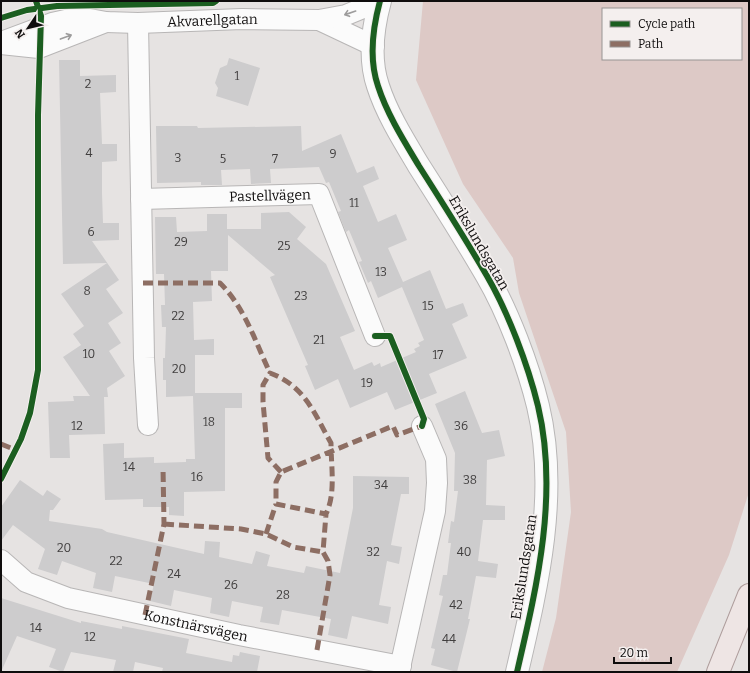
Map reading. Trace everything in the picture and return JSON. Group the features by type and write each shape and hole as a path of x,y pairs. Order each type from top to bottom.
{"main road":[{"path":"718,672 749,596"}],"street":[{"name":"Akvarellgatan","path":"1,43 39,48 106,22 138,22 242,10 319,20 346,15 380,1"},
{"name":"Erikslundsgatan","path":"380,1 374,23 377,86 392,118 411,152 488,277 516,337 538,405 543,434 546,468 545,516 530,616 517,672"},
{"name":"Akvarellgatan","path":"319,20 374,46"},
{"path":"138,22 144,358 148,425"},
{"name":"Pastellvägen","path":"141,199 319,194 375,336"},
{"name":"Konstnärsvägen","path":"1,560 26,582 68,598 400,669 435,511 438,483 436,459 422,426"}],"shaded area":[{"path":"423,1 749,1 749,492 729,555 677,672 542,672 556,618 571,512 566,432 519,293 513,258 463,184 416,80"}],"building":[{"path":"229,58 260,68 248,106 216,96 218,88 215,83 220,68 227,65"},
{"path":"59,60 80,60 80,76 116,75 116,92 100,93 102,144 117,144 117,161 102,162 103,223 119,223 119,240 92,241 119,280 106,289 123,313 108,323 121,343 109,351 125,376 107,388 108,397 104,397 105,434 69,435 70,458 50,458 48,402 74,401 73,396 90,396 63,357 81,345 73,334 84,326 61,294 107,263 63,264"},
{"path":"156,126 197,126 198,128 301,126 302,151 341,134 357,173 374,166 379,179 363,186 378,222 396,214 407,240 388,248 403,282 430,270 446,309 463,303 468,316 452,324 467,358 429,374 437,393 395,410 387,392 350,408 338,379 315,390 305,366 308,365 270,277 275,275 228,235 228,271 211,271 212,301 193,302 194,340 214,339 214,355 195,355 195,393 242,393 242,408 225,408 225,491 184,492 184,516 169,515 169,507 143,507 143,499 105,500 103,444 124,443 124,458 154,457 154,463 186,462 186,459 195,459 193,396 166,397 166,380 163,380 163,358 165,358 166,327 162,327 161,305 165,305 164,274 156,274 155,217 176,217 177,232 207,231 207,214 227,214 227,229 261,229 261,213 289,212 306,227 297,239 326,264 355,331 340,337 354,370 372,362 374,366 380,363 381,367 416,352 414,349 420,346 418,343 424,340 402,287 378,298 371,281 368,283 359,262 362,261 349,230 346,232 338,212 341,211 329,182 326,183 319,167 270,169 271,183 251,184 250,169 221,170 222,185 201,185 201,182 157,183"},
{"path":"465,391 482,433 499,430 505,456 487,460 486,505 505,506 505,520 483,520 478,561 498,564 496,578 476,576 468,619 470,619 457,672 431,665 435,649 431,648 443,596 439,595 443,575 447,575 451,543 448,543 451,521 454,522 458,491 454,491 455,453 435,404"},
{"path":"353,476 409,477 409,494 401,494 391,545 402,547 399,564 387,561 379,605 391,607 388,624 352,616 347,639 328,635 331,619 282,610 279,625 260,622 263,607 232,601 229,617 210,613 212,598 174,590 171,606 150,601 154,584 115,576 112,592 93,588 96,573 62,561 57,575 38,569 45,549 13,525 1,541 1,507 20,480 43,496 47,490 61,499 53,510 50,510 49,521 102,529 107,532 204,554 205,541 220,542 219,557 252,564 256,551 270,555 267,566 304,573 306,566 340,573 353,508"},
{"path":"1,598 81,623 81,621 122,629 122,626 189,639 186,653 232,662 233,655 239,656 240,652 260,656 257,672 162,672 163,668 135,662 133,672 113,672 116,660 71,652 63,672 49,667 56,649 17,636 1,672"}],"marked path":[{"path":"143,283 220,283 229,293 243,314 270,373"},
{"path":"281,472 268,458 263,385 270,373 292,385 300,393 313,411 331,443 331,452 332,470 332,489 326,514 276,504 276,482 281,472 393,426 397,435 422,426"},
{"path":"1,444 16,450"},
{"path":"145,615 164,524 163,467"},
{"path":"266,534 276,504"},
{"path":"317,650 330,575 328,561 323,552 326,514"},
{"path":"164,524 241,529 266,534 293,547 323,552"}],"cycle path":[{"path":"1,479 21,439 30,413 38,370 38,115 41,16 36,1"},
{"path":"1,18 27,10 57,6 213,3 216,1"},
{"path":"380,1 375,22 373,44 375,76 378,86 391,117 402,137 495,290 517,339 529,373 538,406 544,439 546,506 538,573 517,672"},
{"path":"375,336 390,336 424,419 422,426"}]}
